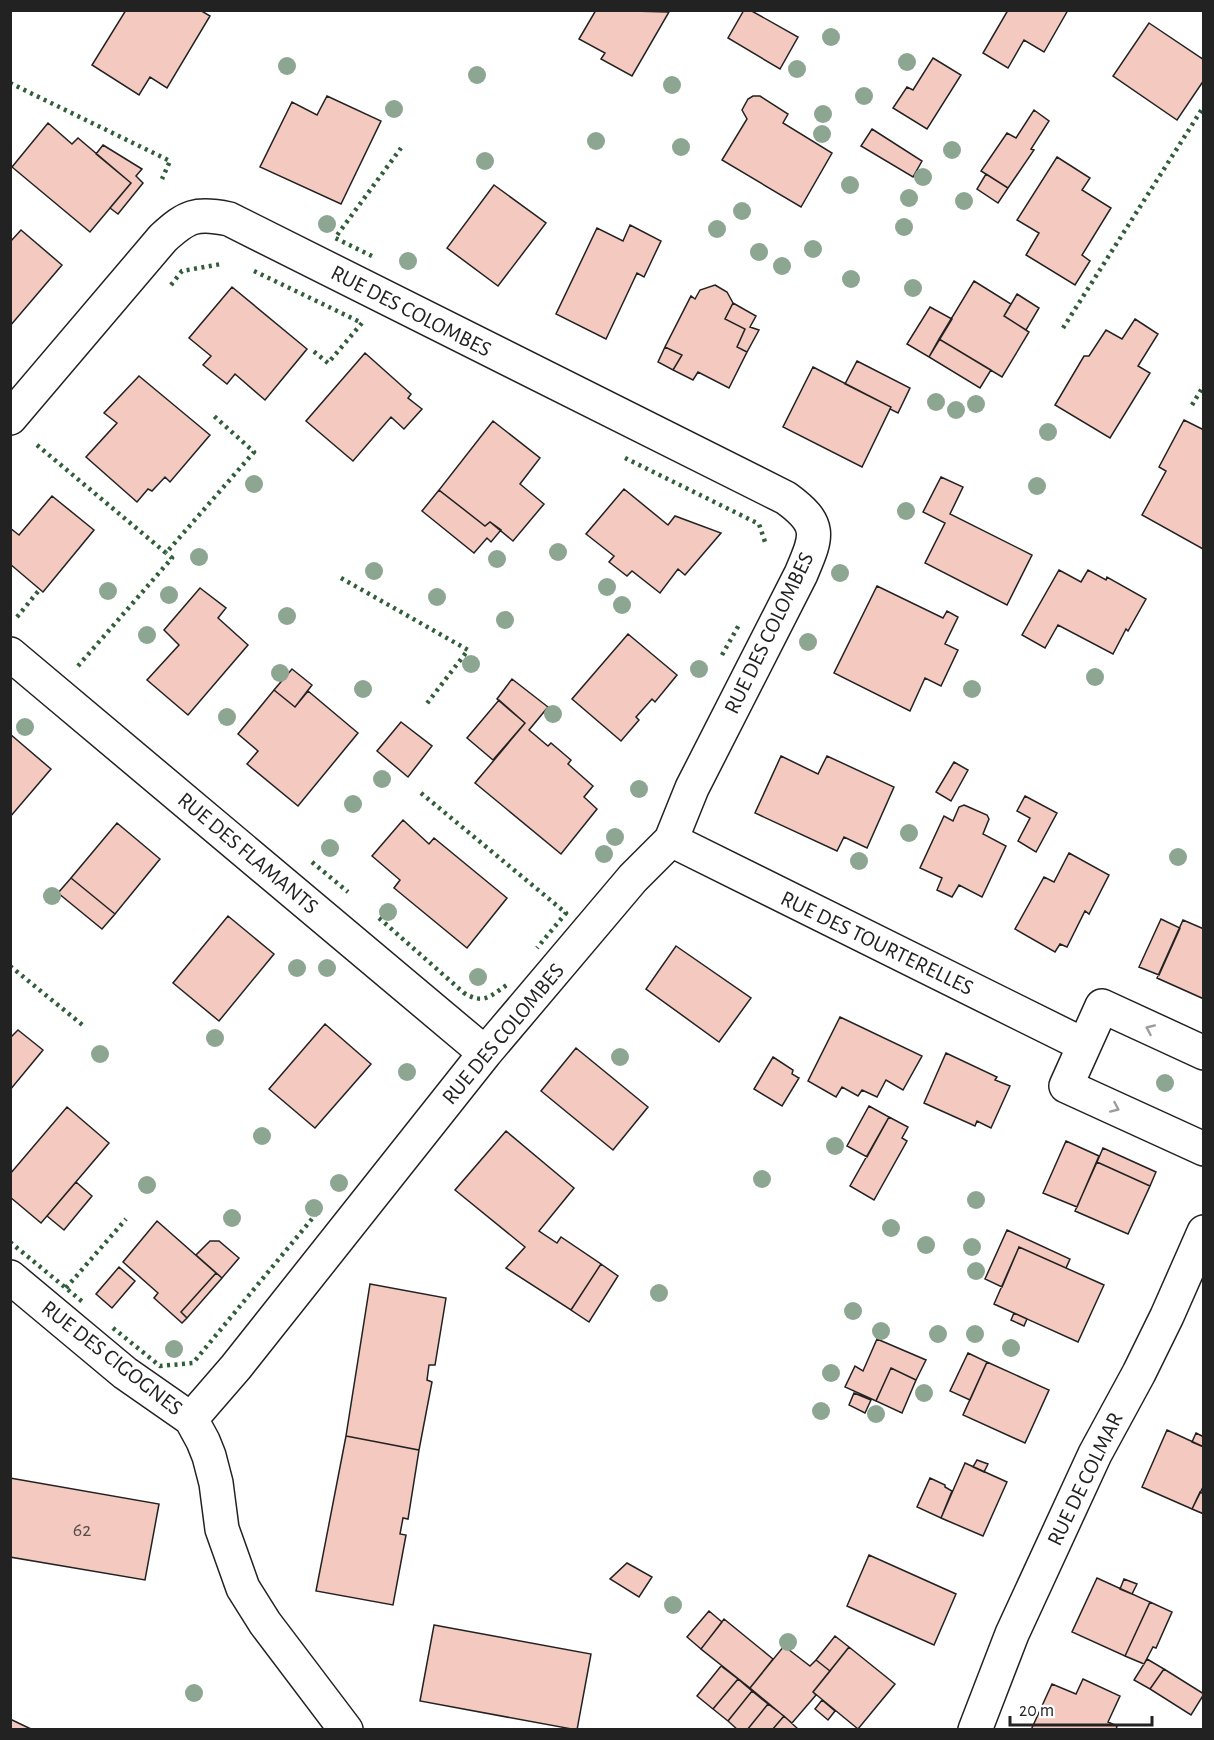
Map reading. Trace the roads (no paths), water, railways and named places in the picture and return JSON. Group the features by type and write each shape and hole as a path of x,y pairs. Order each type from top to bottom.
{"street":[{"name":"RUE DES COLOMBES","path":"10,418 163,238 176,226 192,217 207,214 229,219 786,498 801,509 811,522 815,536 801,574 692,788 671,840 633,878 485,1053 243,1358 191,1419"},
{"name":"RUE DES FLAMANTS","path":"10,654 485,1053"},
{"name":"RUE DES TOURTERELLES","path":"671,840 1084,1045"},
{"path":"1203,1053 1102,1006 1066,1086 1203,1149"},
{"name":"RUE DE COLMAR","path":"975,1730 1012,1634 1095,1454 1139,1374 1167,1316 1203,1232"},
{"name":"RUE DES CIGOGNES","path":"10,1278 125,1373 191,1419 204,1441 209,1456 216,1484 222,1529 243,1588 265,1623 346,1730"}]}
